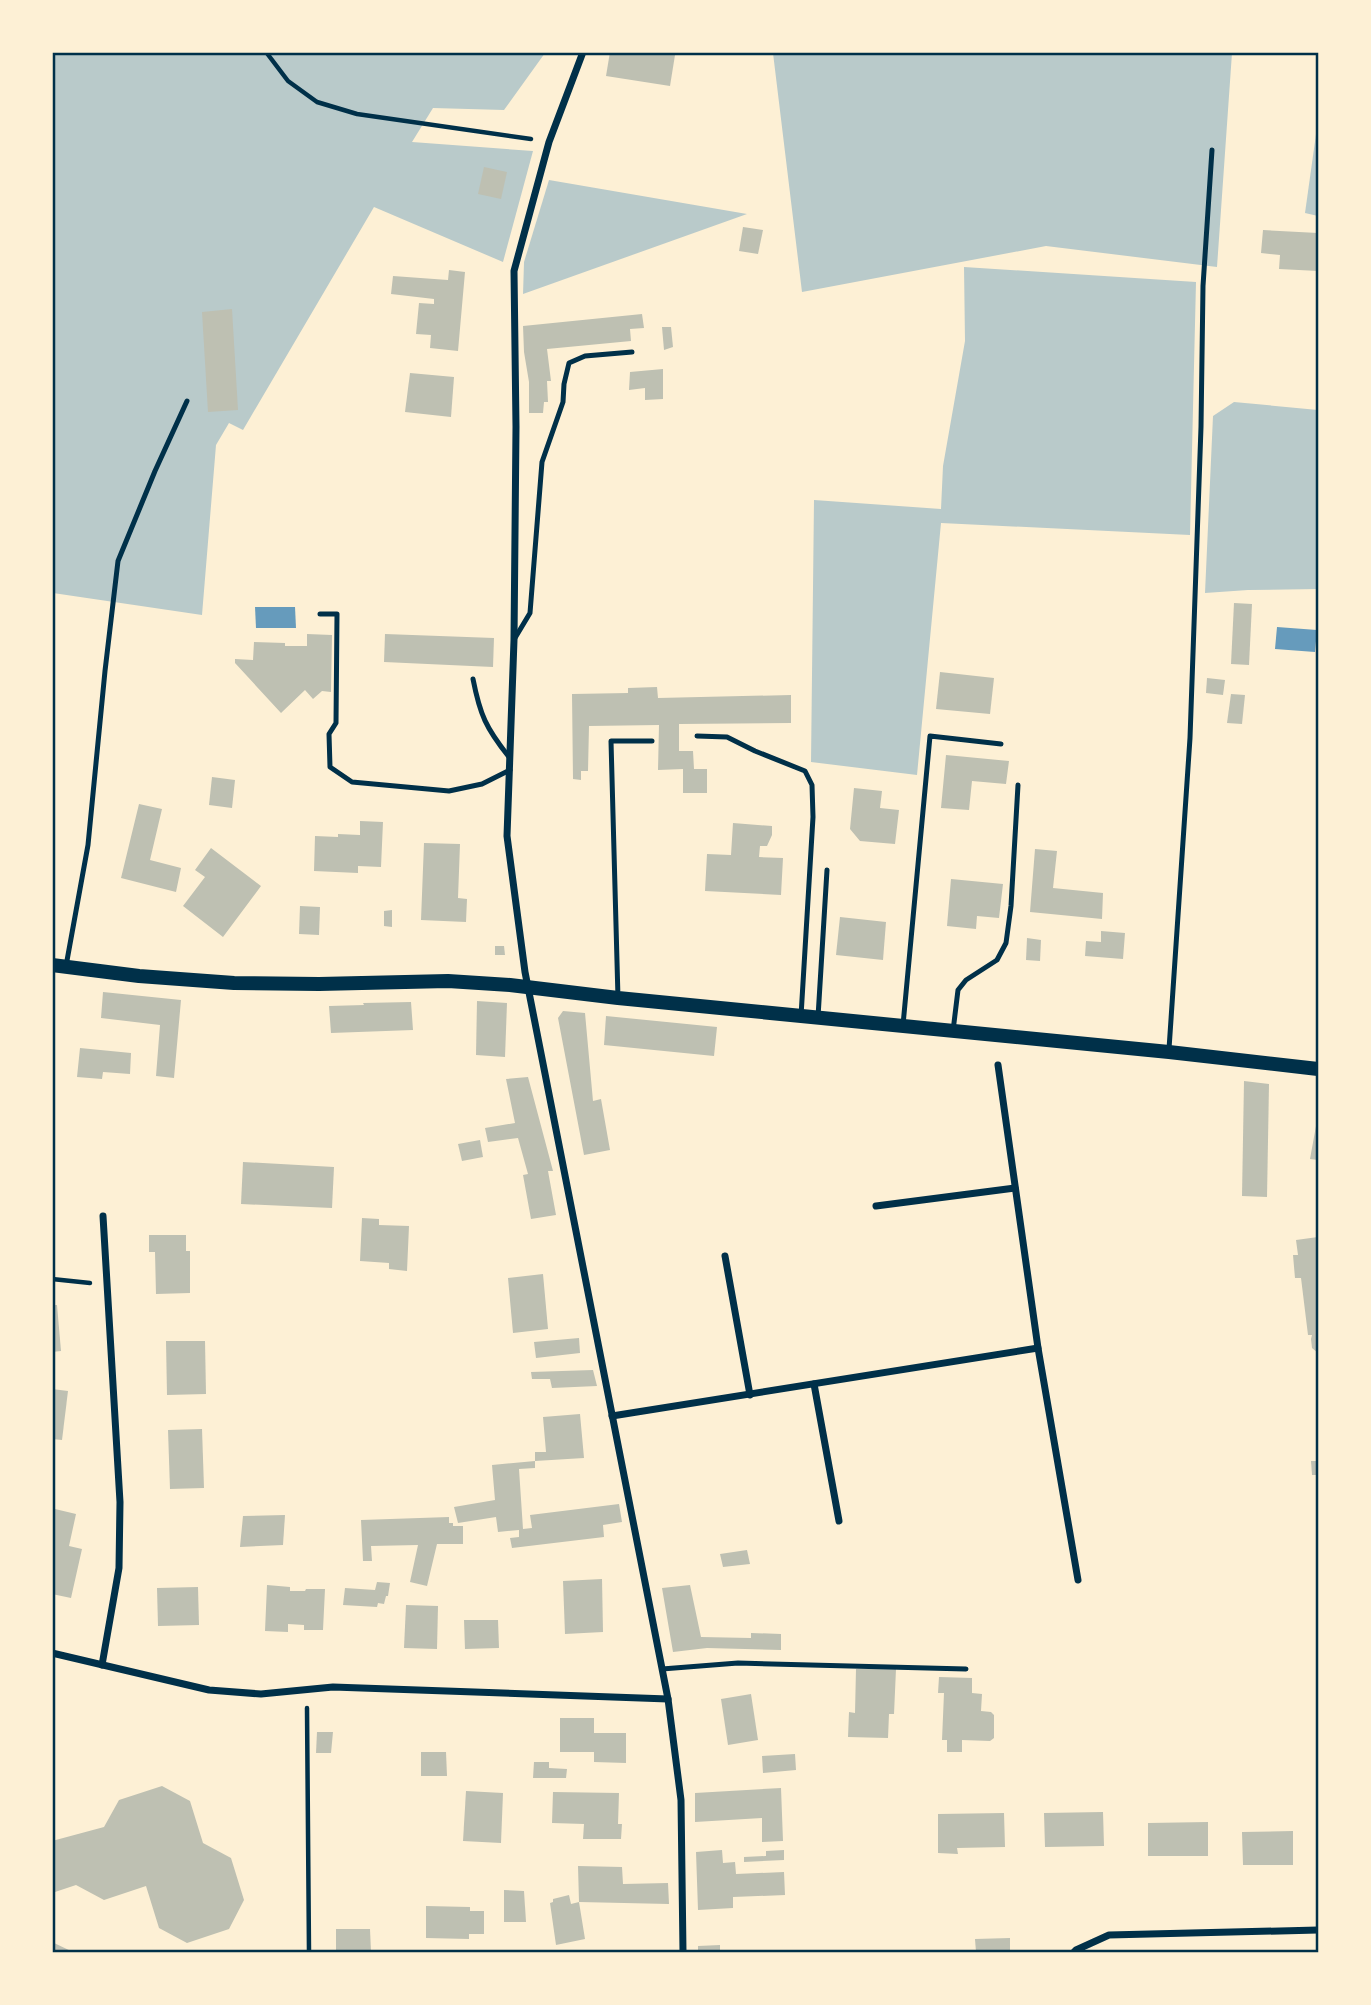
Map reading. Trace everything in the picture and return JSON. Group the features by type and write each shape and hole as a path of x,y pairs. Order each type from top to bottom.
{"main road":[{"path":"59,965 139,976 234,983 448,981 528,987 1318,1069"}],"street":[{"path":"583,52 550,142 514,271 514,640 507,835 528,987 667,1699 681,1800 683,1952"},
{"path":"998,1065 1038,1348 1078,1580"},
{"path":"876,1206 1015,1188"},
{"path":"102,1665 119,1568 120,1502 103,1216"},
{"path":"725,1256 750,1395"},
{"path":"612,1416 1038,1348"},
{"path":"814,1384 839,1521"},
{"path":"52,1653 209,1690 261,1694 333,1686 667,1699"},
{"path":"1074,1952 1109,1934 1318,1930"}],"lane":[{"path":"1168,1052 1190,738 1203,286 1212,150"},
{"path":"514,640 530,613 542,462 562,402 569,363 585,356 632,352"},
{"path":"59,965 88,845 118,561 187,401"},
{"path":"320,614 337,614 336,723 329,734 330,767 352,782 449,791 482,784 510,770"},
{"path":"473,679 479,710 492,736 509,758"},
{"path":"697,736 727,737 805,771 812,785 813,817 801,1016"},
{"path":"903,1026 930,736 1001,744"},
{"path":"618,998 611,741 652,741"},
{"path":"953,1031 958,990 966,980 997,960 1006,943 1011,906 1018,785"},
{"path":"818,1017 827,870"},
{"path":"662,1669 738,1663 966,1669"}],"path":[{"path":"266,52 288,81 317,102 357,114 550,142"},
{"path":"52,1279 106,1285"},
{"path":"307,1689 309,1952"}],"shaded area":[{"path":"505,52 517,55 545,53 504,110 433,108 412,142 533,151 503,262 374,207 243,430 229,423 216,445 202,615 53,593 53,53"},
{"path":"773,53 1232,53 1217,267 1046,246 802,292"},
{"path":"1318,120 1318,216 1305,213"},
{"path":"549,180 747,214 523,294 524,262"},
{"path":"964,267 1196,282 1190,535 941,523 917,775 811,762 814,500 941,509 943,466 965,341"},
{"path":"1234,402 1318,410 1318,589 1205,593 1213,416"}],"water":[{"path":"255,607 295,607 296,628 256,628"},
{"path":"1277,627 1317,630 1315,652 1275,649"}],"building":[{"path":"610,52 663,52 675,55 670,86 606,76"},
{"path":"484,167 507,172 501,199 478,194"},
{"path":"743,227 763,230 758,254 739,251"},
{"path":"1263,230 1318,233 1318,271 1279,269 1280,255 1261,253"},
{"path":"449,270 465,272 458,351 430,348 431,335 416,334 419,303 434,304 434,299 391,294 393,276 448,280"},
{"path":"232,309 238,410 208,412 202,312"},
{"path":"642,314 644,328 630,329 631,341 547,349 551,381 547,381 548,402 544,402 543,413 529,413 529,382 523,326"},
{"path":"662,327 671,327 673,347 664,350"},
{"path":"663,369 663,399 645,400 645,388 629,390 630,372"},
{"path":"410,373 454,377 451,417 405,412"},
{"path":"1234,603 1252,604 1249,665 1231,664"},
{"path":"307,634 332,635 331,692 322,691 313,699 305,690 281,713 235,663 235,659 253,660 254,642 307,646"},
{"path":"385,634 494,638 493,667 384,662"},
{"path":"940,672 994,678 990,714 936,709"},
{"path":"1207,678 1225,680 1223,695 1206,693"},
{"path":"657,687 658,698 791,695 791,723 679,724 679,751 693,751 694,769 707,769 707,793 683,793 683,769 658,770 659,725 589,726 588,771 581,771 581,780 573,779 572,694 628,693 628,688"},
{"path":"1231,694 1245,695 1242,724 1227,723"},
{"path":"946,755 1009,761 1006,784 972,781 969,810 941,808"},
{"path":"212,777 235,780 232,808 209,805"},
{"path":"854,788 882,791 880,808 899,810 895,844 860,841 850,829"},
{"path":"139,804 162,809 150,860 181,868 176,892 121,878"},
{"path":"360,821 383,822 381,867 358,866 358,873 314,871 315,836 360,835"},
{"path":"733,823 772,826 772,835 767,846 760,846 759,857 783,858 781,895 705,891 707,854 731,855"},
{"path":"424,843 460,844 458,898 467,899 466,922 421,920"},
{"path":"211,848 261,886 223,937 183,906 205,877 195,870"},
{"path":"1035,849 1057,851 1053,888 1103,893 1102,919 1030,912"},
{"path":"951,879 1003,884 999,918 977,916 976,929 947,926"},
{"path":"300,906 320,907 319,935 299,934"},
{"path":"392,910 392,927 384,926 384,911"},
{"path":"840,917 886,922 883,960 836,955"},
{"path":"1101,931 1125,933 1123,959 1085,956 1086,941 1101,942"},
{"path":"1027,938 1041,940 1040,961 1026,960"},
{"path":"495,946 504,946 505,955 495,955"},
{"path":"103,992 181,1000 174,1078 156,1076 160,1025 101,1018"},
{"path":"477,1001 507,1003 505,1057 476,1055"},
{"path":"411,1002 413,1030 331,1033 329,1006"},
{"path":"563,1011 585,1013 593,1101 601,1099 610,1150 584,1155 558,1018"},
{"path":"606,1016 717,1027 714,1056 604,1045"},
{"path":"80,1048 131,1053 130,1074 103,1072 102,1079 77,1077"},
{"path":"528,1077 553,1171 548,1171 556,1215 531,1219 523,1175 528,1174 518,1138 488,1142 485,1128 515,1123 506,1079"},
{"path":"1244,1081 1269,1084 1267,1197 1242,1196"},
{"path":"1316,1126 1318,1127 1318,1160 1310,1159"},
{"path":"480,1140 483,1157 462,1161 458,1144"},
{"path":"243,1162 334,1167 332,1208 241,1204"},
{"path":"362,1218 379,1219 379,1225 409,1226 407,1271 389,1269 389,1263 360,1261"},
{"path":"149,1235 186,1235 186,1251 190,1251 190,1293 156,1294 155,1252 149,1252"},
{"path":"1318,1237 1318,1353 1312,1348 1312,1335 1308,1335 1301,1278 1295,1278 1293,1255 1298,1255 1296,1240"},
{"path":"543,1274 548,1329 513,1333 508,1278"},
{"path":"52,1305 57,1305 61,1351 52,1352"},
{"path":"579,1338 580,1353 536,1358 534,1342"},
{"path":"166,1341 205,1341 206,1394 167,1395"},
{"path":"593,1370 597,1386 552,1388 550,1379 532,1379 531,1372"},
{"path":"52,1389 68,1391 62,1440 52,1439"},
{"path":"580,1414 584,1458 535,1461 535,1452 546,1452 543,1417"},
{"path":"202,1429 204,1488 170,1489 168,1430"},
{"path":"535,1461 535,1468 519,1469 523,1529 532,1528 530,1515 619,1504 622,1522 603,1525 604,1537 512,1548 510,1538 519,1537 519,1530 498,1532 496,1517 458,1523 454,1507 495,1500 492,1465"},
{"path":"1311,1461 1318,1461 1318,1475 1312,1475"},
{"path":"55,1509 76,1514 69,1546 82,1549 71,1598 52,1594 52,1520"},
{"path":"285,1515 283,1545 240,1547 243,1516"},
{"path":"449,1517 449,1523 453,1523 453,1526 463,1526 463,1544 437,1544 427,1586 410,1582 418,1545 371,1546 372,1561 363,1561 361,1520"},
{"path":"747,1550 750,1564 723,1567 720,1554"},
{"path":"602,1579 603,1632 565,1634 563,1581"},
{"path":"377,1582 390,1583 384,1604 378,1603 377,1607 343,1605 345,1588 375,1590"},
{"path":"267,1585 290,1587 290,1591 325,1589 323,1630 304,1630 304,1625 288,1624 288,1632 265,1631"},
{"path":"690,1585 701,1637 751,1638 751,1633 781,1634 781,1650 707,1648 673,1652 662,1588"},
{"path":"198,1587 199,1625 158,1626 157,1588"},
{"path":"406,1605 438,1606 437,1649 404,1648"},
{"path":"464,1620 498,1620 499,1648 465,1649"},
{"path":"856,1669 896,1669 894,1714 889,1714 888,1738 848,1737 849,1712 855,1713"},
{"path":"939,1677 972,1678 972,1693 982,1694 981,1711 994,1715 994,1738 990,1741 962,1740 962,1752 947,1752 947,1740 942,1740 944,1693 938,1693"},
{"path":"751,1694 758,1740 728,1745 721,1699"},
{"path":"560,1718 594,1718 594,1733 626,1733 626,1763 594,1762 594,1752 560,1752"},
{"path":"317,1732 333,1732 331,1753 316,1753"},
{"path":"421,1752 446,1752 447,1776 421,1776"},
{"path":"795,1754 796,1770 763,1773 762,1756"},
{"path":"534,1762 549,1762 549,1768 567,1769 566,1778 533,1778"},
{"path":"162,1786 190,1801 203,1843 231,1858 244,1900 229,1929 187,1943 159,1928 146,1886 104,1900 76,1885 52,1893 52,1841 104,1827 119,1800"},
{"path":"781,1788 783,1841 762,1842 762,1818 695,1822 695,1793"},
{"path":"466,1791 503,1793 501,1843 463,1841"},
{"path":"553,1792 619,1793 618,1824 622,1824 621,1839 583,1839 584,1824 552,1823"},
{"path":"1103,1812 1104,1846 1045,1847 1044,1813"},
{"path":"1004,1813 1005,1847 957,1848 958,1854 938,1853 938,1814"},
{"path":"1208,1822 1208,1856 1148,1856 1148,1823"},
{"path":"1293,1831 1293,1865 1243,1865 1242,1832"},
{"path":"722,1850 723,1863 735,1862 736,1874 784,1872 785,1895 733,1897 733,1908 698,1910 696,1852"},
{"path":"784,1850 784,1860 744,1862 744,1857 766,1856 766,1851"},
{"path":"578,1866 622,1867 623,1884 668,1883 669,1904 579,1902"},
{"path":"504,1890 524,1891 526,1922 504,1922"},
{"path":"569,1895 571,1904 579,1902 585,1939 556,1945 550,1903 553,1899"},
{"path":"426,1906 470,1907 470,1911 484,1911 484,1934 469,1934 469,1939 426,1938"},
{"path":"336,1929 370,1929 371,1952 336,1952"},
{"path":"1010,1938 1010,1952 976,1952 975,1939"},
{"path":"52,1942 73,1952 52,1952"},
{"path":"720,1945 720,1952 698,1952 698,1946"}]}
